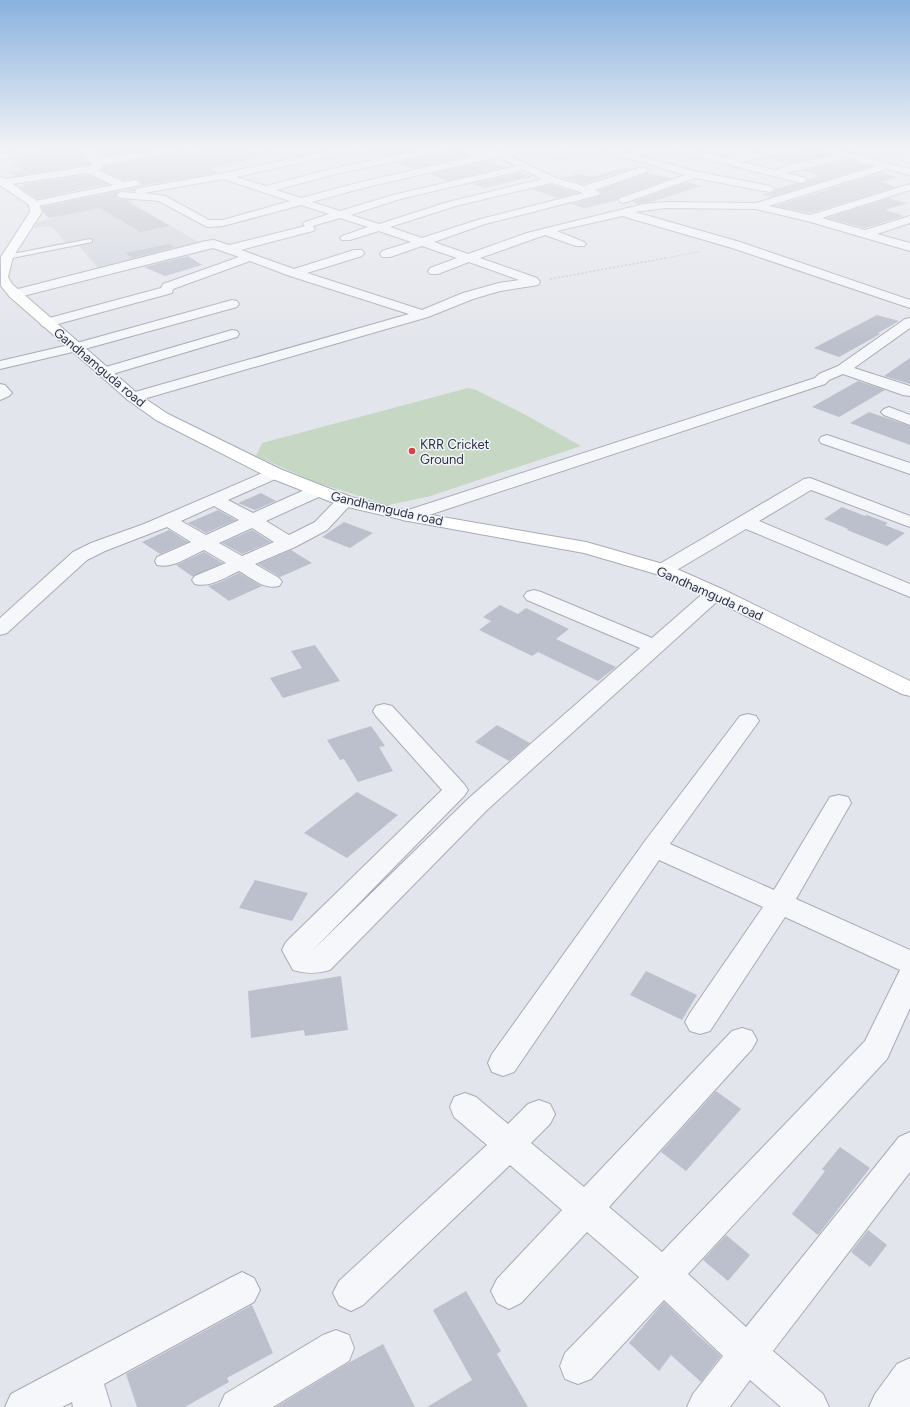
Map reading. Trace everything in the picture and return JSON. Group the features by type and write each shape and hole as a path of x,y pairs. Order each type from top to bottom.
{"street":[{"path":"31,214 4,258 6,286 214,244 294,273 423,314"},
{"path":"189,214 207,224 223,223 256,214"},
{"path":"229,250 309,226 339,214 470,258 534,282"},
{"path":"346,238 421,214"},
{"path":"386,254 420,241 514,214"},
{"path":"524,214 560,227"},
{"path":"434,271 546,231 613,214"},
{"path":"626,214 736,245 910,304"},
{"path":"790,214 910,247"},
{"path":"810,218 824,214"},
{"path":"865,234 910,218"},
{"path":"546,231 580,244"},
{"path":"294,273 358,253"},
{"path":"47,323 167,288 251,257"},
{"path":"133,397 423,314 468,296 499,287 534,282"},
{"name":"Gandhamguda road","path":"6,286 133,397 162,417 274,473 345,501 400,514 586,548 663,570 715,593 908,685"},
{"path":"0,365 76,347 232,304"},
{"path":"400,514 721,408 820,382 824,377 843,369 910,322"},
{"path":"104,372 232,334"},
{"path":"843,369 908,392 910,391"},
{"path":"0,388 4,393 0,395"},
{"path":"889,412 910,420"},
{"path":"827,440 910,469"},
{"path":"0,629 80,556 98,547 214,500 274,473"},
{"path":"663,570 810,483 907,518"},
{"path":"164,561 207,543 317,491"},
{"path":"214,500 254,521 288,543"},
{"path":"202,580 242,564 321,526 345,501"},
{"path":"167,520 272,582"},
{"path":"745,522 910,591"},
{"path":"456,790 296,950 303,962 320,962 478,804 715,593"},
{"path":"534,596 655,647"},
{"path":"384,711 456,790 478,804"},
{"path":"503,1063 654,847 748,721"},
{"path":"700,1022 780,903 839,803"},
{"path":"654,847 910,962"},
{"path":"578,1366 876,1050 910,977"},
{"path":"509,1291 742,1040"},
{"path":"465,1107 663,1275 748,1354 810,1407"},
{"path":"350,1293 509,1145 539,1114"},
{"path":"706,1407 910,1147"},
{"path":"24,1407 87,1391 242,1290"},
{"path":"238,1407 336,1348"},
{"path":"888,1407 910,1377"}],"lane":[{"path":"4,258 90,241"}],"path":[{"path":"534,282 736,245"}],"shaded area":[{"path":"60,214 150,214 200,243 101,271 79,246 37,253 32,249 65,242 51,226 34,228 38,222 57,217"}],"green space":[{"name":"KRR Cricket Ground","path":"468,388 476,390 524,414 581,446 427,497 388,505 315,482 256,456 262,443"}],"building":[{"path":"45,214 71,214 49,218"},
{"path":"110,214 148,214 170,226 141,232"},
{"path":"840,214 897,214 904,216 865,228 827,218"},
{"path":"169,244 175,247 132,258 125,253"},
{"path":"188,256 202,265 165,276 144,267"},
{"path":"877,315 899,321 878,333 880,334 839,357 814,348"},
{"path":"910,358 910,384 884,376"},
{"path":"858,381 885,390 839,417 812,407"},
{"path":"869,412 910,426 910,445 850,423"},
{"path":"261,493 276,501 255,510 238,503"},
{"path":"842,507 888,523 885,525 905,533 887,546 824,519"},
{"path":"218,510 236,520 206,533 188,523"},
{"path":"344,522 373,533 350,548 322,537"},
{"path":"169,530 188,542 160,554 142,542"},
{"path":"252,530 271,542 242,554 222,543"},
{"path":"291,550 312,563 280,577 258,564"},
{"path":"204,552 223,563 193,577 176,565"},
{"path":"239,573 262,586 229,601 208,586 218,583"},
{"path":"500,605 518,614 526,608 569,629 556,639 616,667 598,681 538,652 532,656 479,630 491,621 483,617"},
{"path":"315,645 340,681 283,698 270,678 302,668 291,651"},
{"path":"497,725 530,743 509,761 475,742"},
{"path":"371,726 385,746 379,747 393,771 358,782 344,759 340,760 327,740"},
{"path":"357,792 398,815 347,858 304,833"},
{"path":"255,880 308,893 292,921 239,908"},
{"path":"646,971 697,995 682,1020 630,995"},
{"path":"341,976 348,1030 305,1036 304,1030 251,1038 248,991"},
{"path":"716,1091 741,1109 686,1171 661,1152"},
{"path":"840,1147 870,1168 818,1235 792,1214 825,1171 822,1169"},
{"path":"868,1230 887,1245 870,1267 851,1252"},
{"path":"726,1235 750,1255 728,1281 703,1260"},
{"path":"466,1291 501,1351 497,1354 528,1407 427,1407 472,1380 433,1310"},
{"path":"664,1302 721,1356 701,1382 671,1355 659,1371 629,1343"},
{"path":"252,1305 273,1353 227,1378 229,1382 185,1407 137,1407 126,1374"},
{"path":"383,1344 415,1407 276,1407 343,1366"}],"place":[{"name":"KRR Cricket Ground","path":"412,451"}]}
